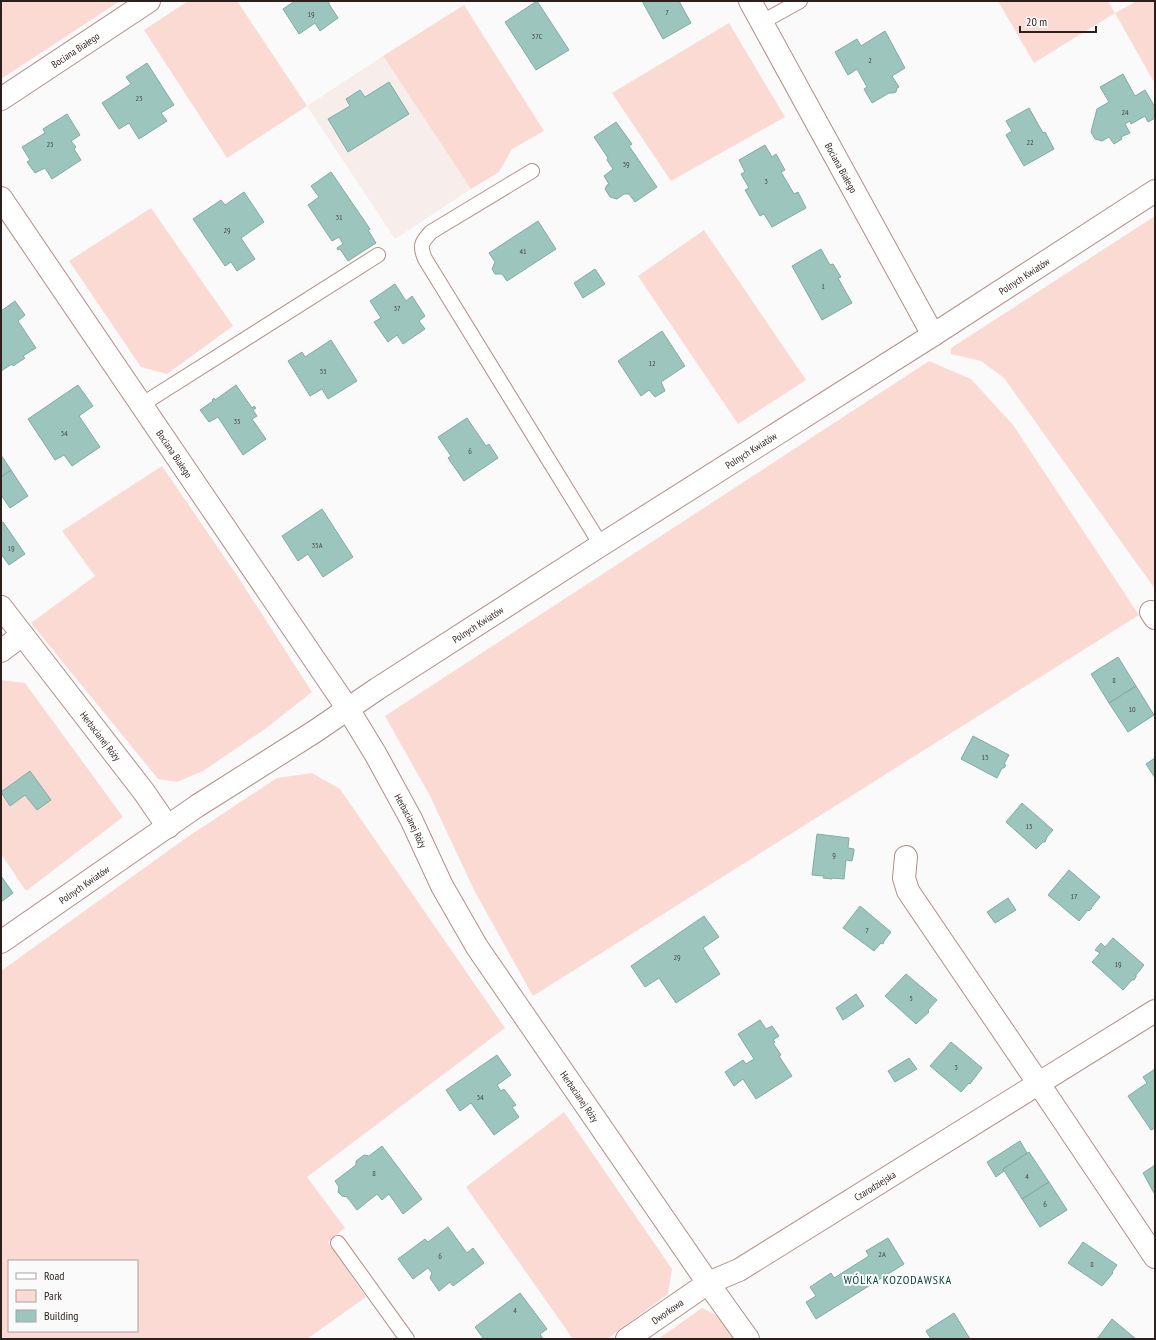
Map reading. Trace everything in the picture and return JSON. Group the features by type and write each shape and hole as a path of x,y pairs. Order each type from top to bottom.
{"street":[{"name":"Bociana Białego","path":"1,99 149,1"},
{"name":"Bociana Białego","path":"750,1 933,335"},
{"name":"Polnych Kwiatów","path":"348,709 601,545 933,335 1155,191"},
{"name":"Bociana Białego","path":"1,198 348,709"},
{"name":"Herbacianej Róży","path":"1,608 144,792 168,827"},
{"path":"1,651 22,635"},
{"path":"168,827 197,806 348,709"},
{"name":"Herbacianej Róży","path":"348,709 376,755 411,820 442,886 477,947 748,1339"},
{"name":"Polnych Kwiatów","path":"1,942 168,827"},
{"path":"906,857 904,878 908,891 1155,1257"},
{"name":"Czarodziejska","path":"708,1283 739,1270 1155,1011"},
{"name":"Dworkowa","path":"627,1339 708,1283"}],"lane":[{"path":"762,22 800,1"},
{"path":"532,171 431,232 423,241 421,250 429,266 601,545"},
{"path":"141,405 378,255"},
{"path":"338,1243 407,1339"}],"shaded area":[{"path":"383,56 471,189 395,239 307,106"}],"green space":[{"path":"1,1 120,1 1,79"},
{"path":"188,1 237,1 307,106 227,158 144,30"},
{"path":"998,1 1108,1 1115,13 1034,63"},
{"path":"1137,1 1155,1 1155,84 1115,13"},
{"path":"464,5 544,131 512,149 499,172 471,189 383,56"},
{"path":"729,23 785,117 671,181 612,93"},
{"path":"151,208 233,326 167,374 141,367 69,261"},
{"path":"1155,216 1155,589 1004,378 981,361 951,354 951,348"},
{"path":"704,230 806,380 738,424 638,276"},
{"path":"929,361 971,379 1013,425 1139,615 533,996 475,892 430,796 385,716"},
{"path":"162,466 238,577 312,692 265,729 203,771 177,782 158,779 31,623 95,576 62,531"},
{"path":"1,680 25,683 123,817 26,891 1,854"},
{"path":"312,773 340,789 505,1028 307,1177 345,1228 328,1242 366,1297 307,1339 1,1339 1,971 186,838 277,778"},
{"path":"564,1112 672,1269 668,1294 607,1339 573,1339 466,1187"},
{"path":"702,1308 718,1316 734,1339 658,1339"}],"building":[{"path":"295,1 329,1 329,4 338,18 320,31 315,23 299,34 283,9"},
{"path":"537,1 569,50 536,70 505,22"},
{"path":"642,1 679,1 691,23 663,39"},
{"path":"885,31 905,68 892,76 899,87 897,88 896,92 889,93 872,103 864,89 867,87 857,69 848,75 835,52 857,39 861,46"},
{"path":"147,63 174,105 161,113 167,121 139,139 129,123 119,129 102,103 131,84 126,77"},
{"path":"1123,74 1135,96 1145,90 1155,107 1155,118 1148,122 1145,116 1131,124 1130,121 1125,124 1130,133 1121,137 1122,139 1114,144 1109,137 1102,141 1095,139 1091,132 1097,109 1109,102 1100,87"},
{"path":"389,82 409,114 348,152 328,119 350,106 346,99 360,90 365,97"},
{"path":"1029,108 1054,149 1024,166 1006,135 1012,131 1006,121"},
{"path":"67,114 80,135 71,141 76,147 74,149 81,160 52,179 45,168 35,173 27,162 30,160 22,147 45,133 43,129"},
{"path":"616,122 632,144 629,146 657,187 635,202 629,194 624,194 617,199 610,197 605,189 609,184 604,176 613,169 607,160 608,158 594,137"},
{"path":"765,145 772,157 776,154 785,170 781,172 794,194 798,192 806,208 772,227 764,214 760,216 745,190 749,188 741,174 745,172 739,160"},
{"path":"331,172 370,229 368,230 376,243 348,261 340,249 338,250 337,248 343,244 339,237 332,241 308,205 319,197 311,186"},
{"path":"244,192 264,222 241,238 255,259 237,271 231,262 225,266 193,219 221,200 225,205"},
{"path":"538,221 556,249 507,281 502,274 495,274 492,269 495,262 489,253"},
{"path":"821,249 830,265 833,264 841,277 838,278 852,303 822,320 792,266"},
{"path":"595,269 605,284 583,298 574,283"},
{"path":"395,284 406,301 412,296 425,316 419,321 425,329 403,344 397,335 388,342 374,322 381,318 370,301"},
{"path":"15,301 25,315 18,321 36,348 23,356 25,358 13,366 12,364 1,371 1,311"},
{"path":"662,331 685,366 661,382 665,391 655,397 649,390 641,396 618,361"},
{"path":"331,340 357,381 328,399 322,389 310,396 288,361 302,352 305,357"},
{"path":"78,385 93,406 79,416 100,447 72,466 64,455 55,460 28,419"},
{"path":"236,385 252,408 254,406 256,408 253,410 257,416 252,419 266,439 243,455 218,417 209,422 200,410 213,401 212,400 214,398 215,400"},
{"path":"467,418 486,446 489,444 498,458 464,481 448,458 451,456 438,437"},
{"path":"1,455 11,470 1,477"},
{"path":"11,470 28,496 10,508 1,495 1,477"},
{"path":"322,509 353,557 323,577 308,554 298,561 282,536"},
{"path":"3,522 25,554 9,565 1,554 1,523"},
{"path":"1118,657 1136,686 1109,703 1091,674"},
{"path":"1136,686 1154,715 1128,732 1109,703"},
{"path":"973,736 1009,755 1004,764 1006,765 1002,768 997,778 961,759"},
{"path":"1155,758 1155,778 1146,764"},
{"path":"30,771 51,800 37,810 25,795 10,806 1,792"},
{"path":"1022,803 1053,830 1045,842 1043,842 1036,849 1006,822"},
{"path":"817,834 849,838 848,848 854,849 854,851 852,861 846,860 844,879 823,878 824,876 812,875"},
{"path":"1069,870 1100,897 1092,908 1089,911 1088,910 1079,921 1048,895"},
{"path":"1,876 13,893 1,902"},
{"path":"1008,898 1016,910 995,923 987,912"},
{"path":"860,906 891,932 883,944 881,943 874,951 843,928"},
{"path":"704,916 719,937 703,948 720,974 676,1003 659,978 645,987 631,966"},
{"path":"1113,938 1144,965 1134,980 1132,980 1123,990 1092,962 1100,953 1095,950 1101,943 1105,947"},
{"path":"906,974 937,1000 928,1010 929,1012 916,1024 885,996"},
{"path":"856,994 864,1006 843,1020 836,1008"},
{"path":"760,1020 766,1029 772,1026 779,1036 773,1040 775,1042 773,1043 781,1055 779,1056 792,1076 756,1099 743,1079 734,1086 725,1072 743,1060 746,1064 754,1059 738,1034"},
{"path":"951,1042 982,1068 970,1084 969,1083 961,1092 930,1066"},
{"path":"497,1055 511,1075 497,1085 501,1091 504,1089 516,1105 512,1107 519,1117 494,1135 471,1103 460,1111 446,1090"},
{"path":"909,1058 917,1069 895,1082 888,1071"},
{"path":"1155,1069 1155,1128 1151,1130 1128,1096 1147,1083 1143,1077"},
{"path":"1020,1141 1027,1153 1003,1169 1004,1171 996,1177 987,1162"},
{"path":"382,1146 422,1199 403,1214 389,1194 382,1200 377,1194 357,1210 347,1197 342,1196 338,1192 339,1187 335,1181 356,1165 356,1161 364,1155 369,1156"},
{"path":"1029,1152 1049,1182 1022,1199 1003,1169"},
{"path":"1155,1165 1155,1193 1154,1193 1143,1173"},
{"path":"1049,1182 1067,1210 1040,1227 1022,1199"},
{"path":"448,1227 467,1253 473,1248 484,1263 453,1286 450,1282 439,1291 430,1278 432,1273 428,1268 413,1279 398,1259 425,1239 428,1242"},
{"path":"888,1238 904,1264 816,1319 806,1302 816,1296 810,1287 831,1273 834,1278 869,1256 866,1251"},
{"path":"1083,1242 1117,1265 1112,1272 1113,1273 1102,1286 1068,1263"},
{"path":"520,1293 547,1329 540,1334 543,1339 482,1339 483,1338 475,1327"},
{"path":"954,1313 970,1339 931,1339 926,1331"},
{"path":"1112,1319 1136,1339 1097,1339"}],"district":[{"name":"WÓLKA KOZODAWSKA","path":"898,1279"}]}
